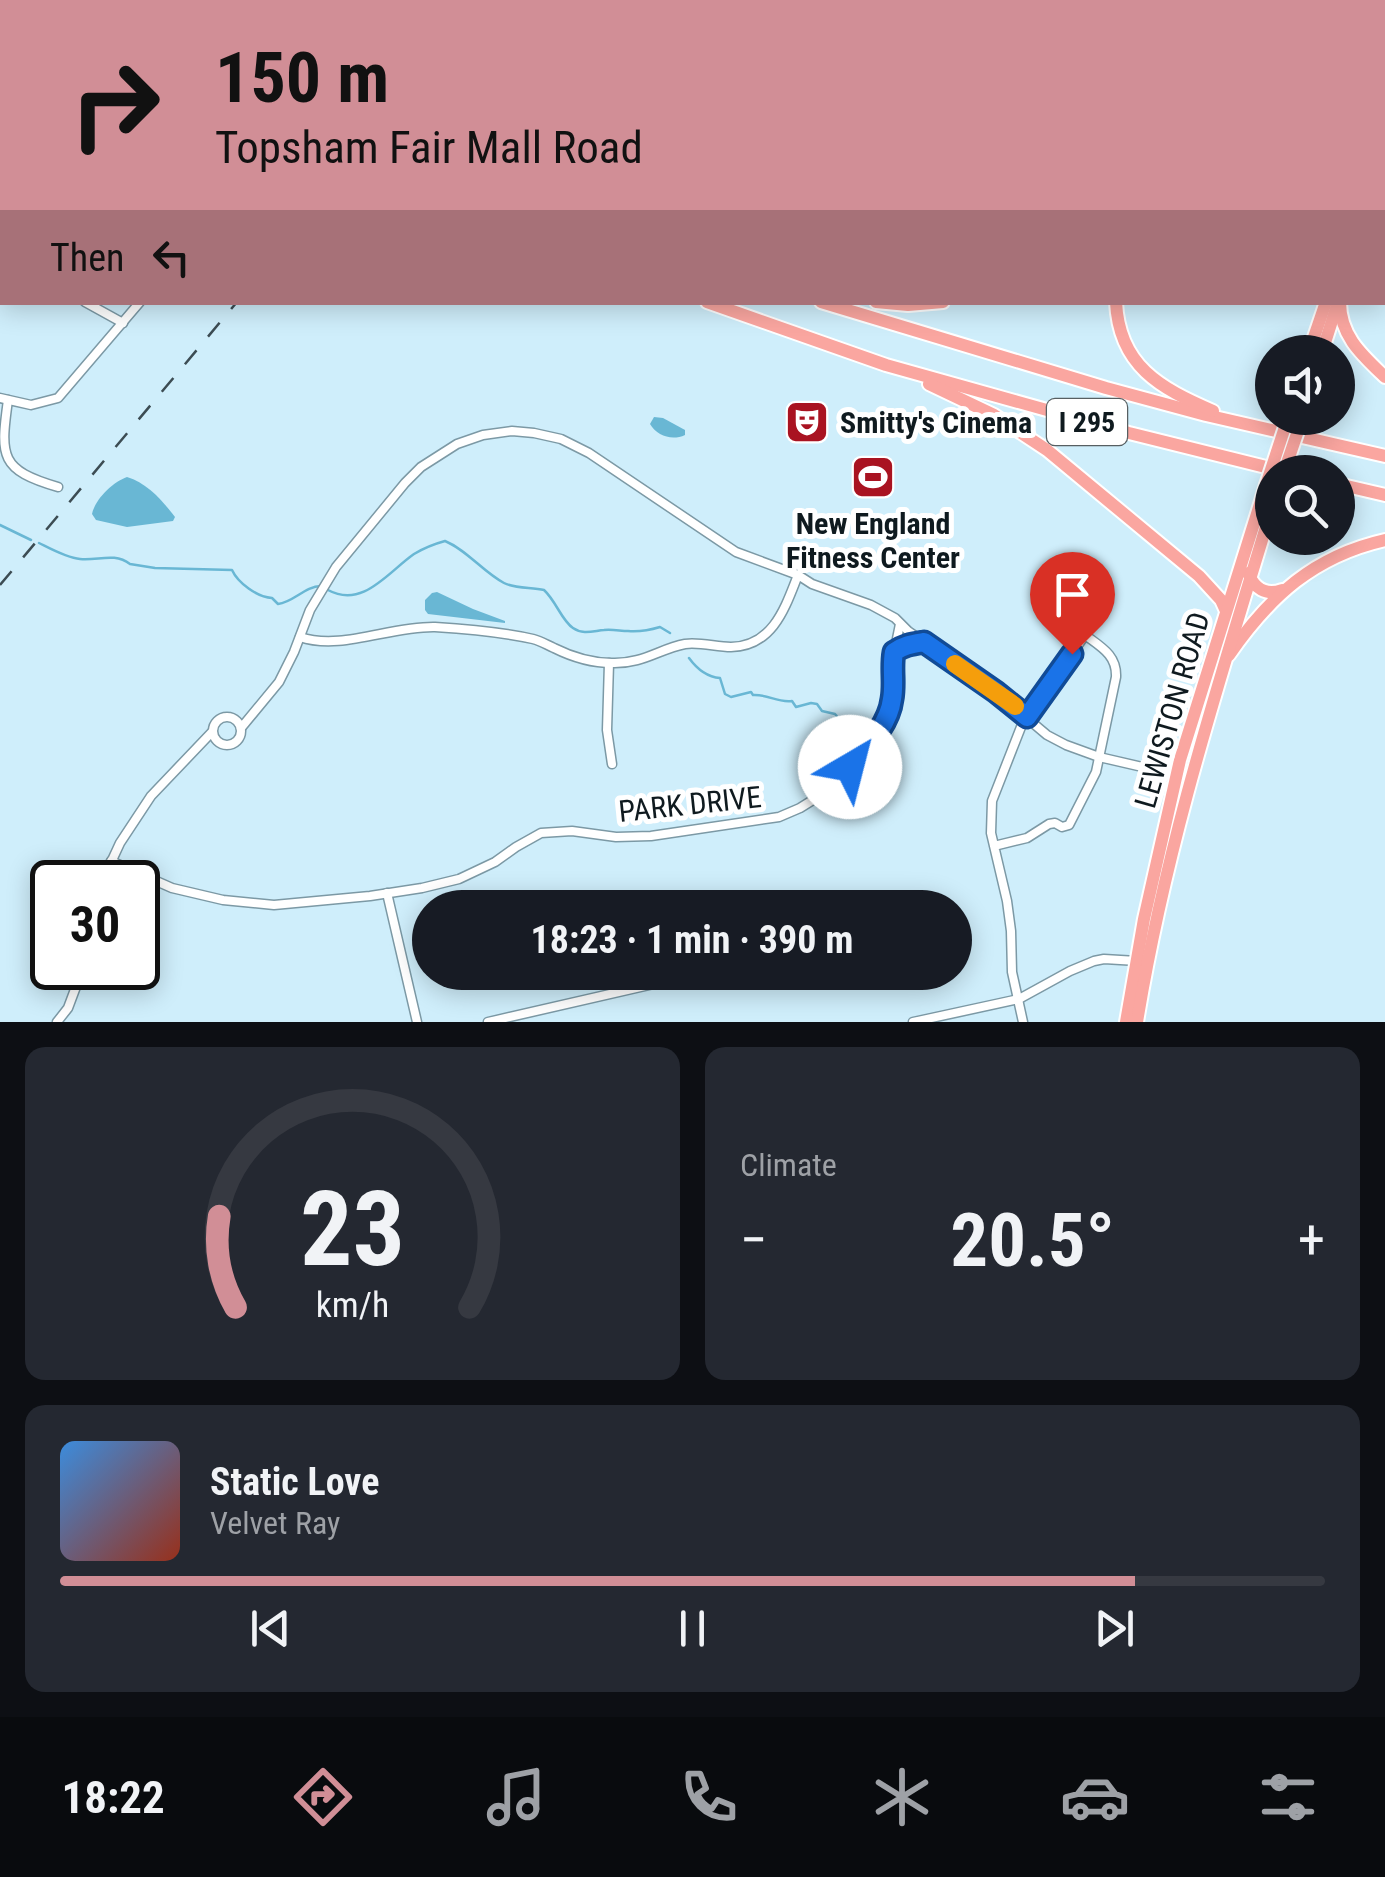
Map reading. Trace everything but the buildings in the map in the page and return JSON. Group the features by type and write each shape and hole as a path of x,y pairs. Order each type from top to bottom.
{"highway":[{"name":"I 295","path":"716,305 886,365 1255,464"},
{"name":"I 295","path":"831,305 1048,372 1248,425 1385,456"},
{"path":"1116,305 1124,344 1146,374 1180,396 1248,425"},
{"path":"1315,335 1325,305"},
{"path":"1328,335 1338,305"},
{"path":"1339,305 1348,337 1385,377"},
{"path":"886,365 976,405 1070,468 1200,576 1226,612"},
{"name":"LEWISTON ROAD","path":"1184,776 1222,665 1243,580 1243,561 1282,435"},
{"path":"1355,488 1385,495"},
{"path":"1200,576 1219,584 1243,580 1265,592 1276,592 1332,558 1385,540"},
{"name":"LEWISTON ROAD","path":"1126,1022 1204,677 1226,612 1255,550"},
{"path":"1222,665 1284,589"},
{"name":"LEWISTON ROAD","path":"1137,1022 1142,961"}],"street":[{"path":"90,305 123,323"},
{"path":"58,487 32,479 11,466 3,454 4,399 31,404 58,398 138,305"},
{"path":"195,752 237,741 241,728 279,682 310,610 336,567 405,483 428,461 465,440 512,431 561,439 736,552 870,605 996,692 1054,738 1099,757 1184,776"},
{"path":"300,637 334,642 388,631 441,628 536,640 573,656 609,663 643,660 689,644 730,647 755,642 782,616 798,575"},
{"name":"PARK DRIVE","path":"160,883 240,902 274,905 422,888 477,872 541,833 652,836 780,817 824,792 850,767 885,720 892,704 892,668 900,624"},
{"path":"994,846 1028,838 1049,824 1069,825 1096,772 1116,664 1110,654 1085,635 1027,717 992,801 991,833 994,846 1008,901 1010,958 1024,1022"},
{"path":"894,652 907,644 924,642"},
{"path":"609,663 607,730 612,764"},
{"path":"112,860 151,796 195,752 219,718 234,718 262,704"},
{"path":"234,718 241,728"},
{"path":"212,732 220,743"},
{"path":"387,893 417,1022"},
{"path":"913,1022 1019,999 1085,964 1142,961"},
{"path":"57,1022 75,990"},
{"path":"488,1022 628,990"}],"water":[{"path":"654,417 685,430 685,435 675,438 661,434 650,424"},
{"path":"127,477 154,493 175,517 173,521 127,527 96,520 92,514 101,497"},
{"path":"437,592 505,623 428,614 425,600"}],"waterway":[{"path":"0,525 31,540"},
{"path":"328,590 341,595 364,592 414,554 445,541 504,583 544,590 577,630 636,631 660,627 670,633"},
{"path":"39,543 80,559 112,558 155,568 232,570 249,588 278,604 321,586"},
{"path":"689,658 703,672 720,678 725,694 731,697 751,692 792,701 796,707 817,704 841,721 864,721"}],"railway":[{"path":"0,585 234,305"}],"slow traffic":[{"path":"955,664 1015,706"}],"place":[{"name":"Smitty's Cinema","path":"807,422"},
{"name":"New England Fitness Center","path":"873,477"}],"route":[{"path":"850,767 885,720 892,704 894,652 907,644 924,642 1027,717 1072,654"}]}
